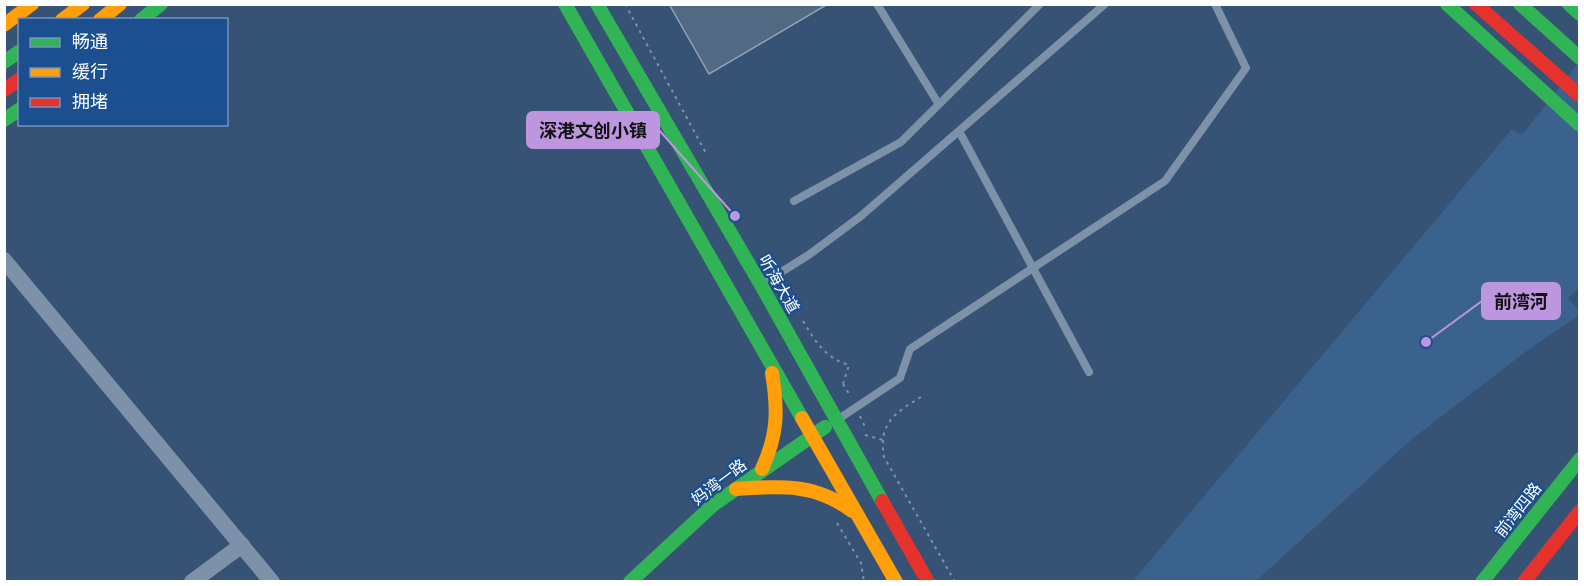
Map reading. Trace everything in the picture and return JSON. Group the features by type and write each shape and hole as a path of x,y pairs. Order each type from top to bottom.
{"main road":[{"path":"4,25 32,4"},
{"path":"65,18 83,4"},
{"path":"102,18 120,4"},
{"path":"144,18 161,4"},
{"path":"565,4 896,582"},
{"name":"听海大道","path":"597,4 761,285 928,582"},
{"path":"1447,4 1580,126"},
{"path":"1476,4 1580,96"},
{"path":"1520,4 1580,58"},
{"path":"1569,4 1580,14"},
{"path":"4,62 18,52"},
{"path":"4,90 18,80"},
{"path":"4,120 18,110"},
{"path":"761,471 775,438 777,422 770,360"},
{"name":"妈湾一路","path":"630,582 694,521 734,489 837,420"},
{"name":"前湾四路","path":"1482,582 1580,459"},
{"path":"734,489 803,487 832,497 859,518"},
{"path":"1524,582 1580,511"}],"street":[{"path":"4,260 272,582"},
{"path":"192,582 242,545"}],"lane":[{"path":"877,4 938,103"},
{"path":"794,201 901,142 1040,4"},
{"path":"761,285 810,254 861,216 1105,4"},
{"path":"837,420 900,378 910,349 1165,181 1246,68 1215,4"},
{"path":"959,131 1089,372"}],"path":[{"path":"626,4 708,156"},
{"path":"802,320 822,350 838,362 849,365 843,384"},
{"path":"921,397 891,417 883,440 884,457 955,582"},
{"path":"863,435 883,440"},
{"path":"837,522 861,563 864,582"}],"water":[{"path":"1579,62 1579,288 1568,298 1579,311 1579,315 1528,350 1412,439 1256,581 1132,582 1512,129 1522,135"}],"building":[{"path":"669,4 828,4 709,74"}],"traffic: fast":[{"path":"144,18 161,4"},
{"path":"565,4 802,418"},
{"path":"597,4 761,285 882,501"},
{"path":"1447,4 1580,125"},
{"path":"1520,4 1580,58"},
{"path":"1569,4 1580,14"},
{"path":"4,62 18,52"},
{"path":"4,120 18,110"},
{"path":"630,582 713,505 825,427"},
{"path":"1482,582 1580,459"}],"traffic: slow":[{"path":"4,25 32,4"},
{"path":"65,18 83,4"},
{"path":"102,18 120,4"},
{"path":"762,469 774,433 776,410 772,373"},
{"path":"802,418 896,582"},
{"path":"736,489 797,488 824,495 852,511"}],"traffic: jam":[{"path":"1476,4 1580,96"},
{"path":"4,90 18,80"},
{"path":"882,501 928,582"},
{"path":"1524,582 1580,511"}],"place":[{"name":"深港文创小镇","path":"735,216"},
{"name":"前湾河","path":"1426,342"}]}
